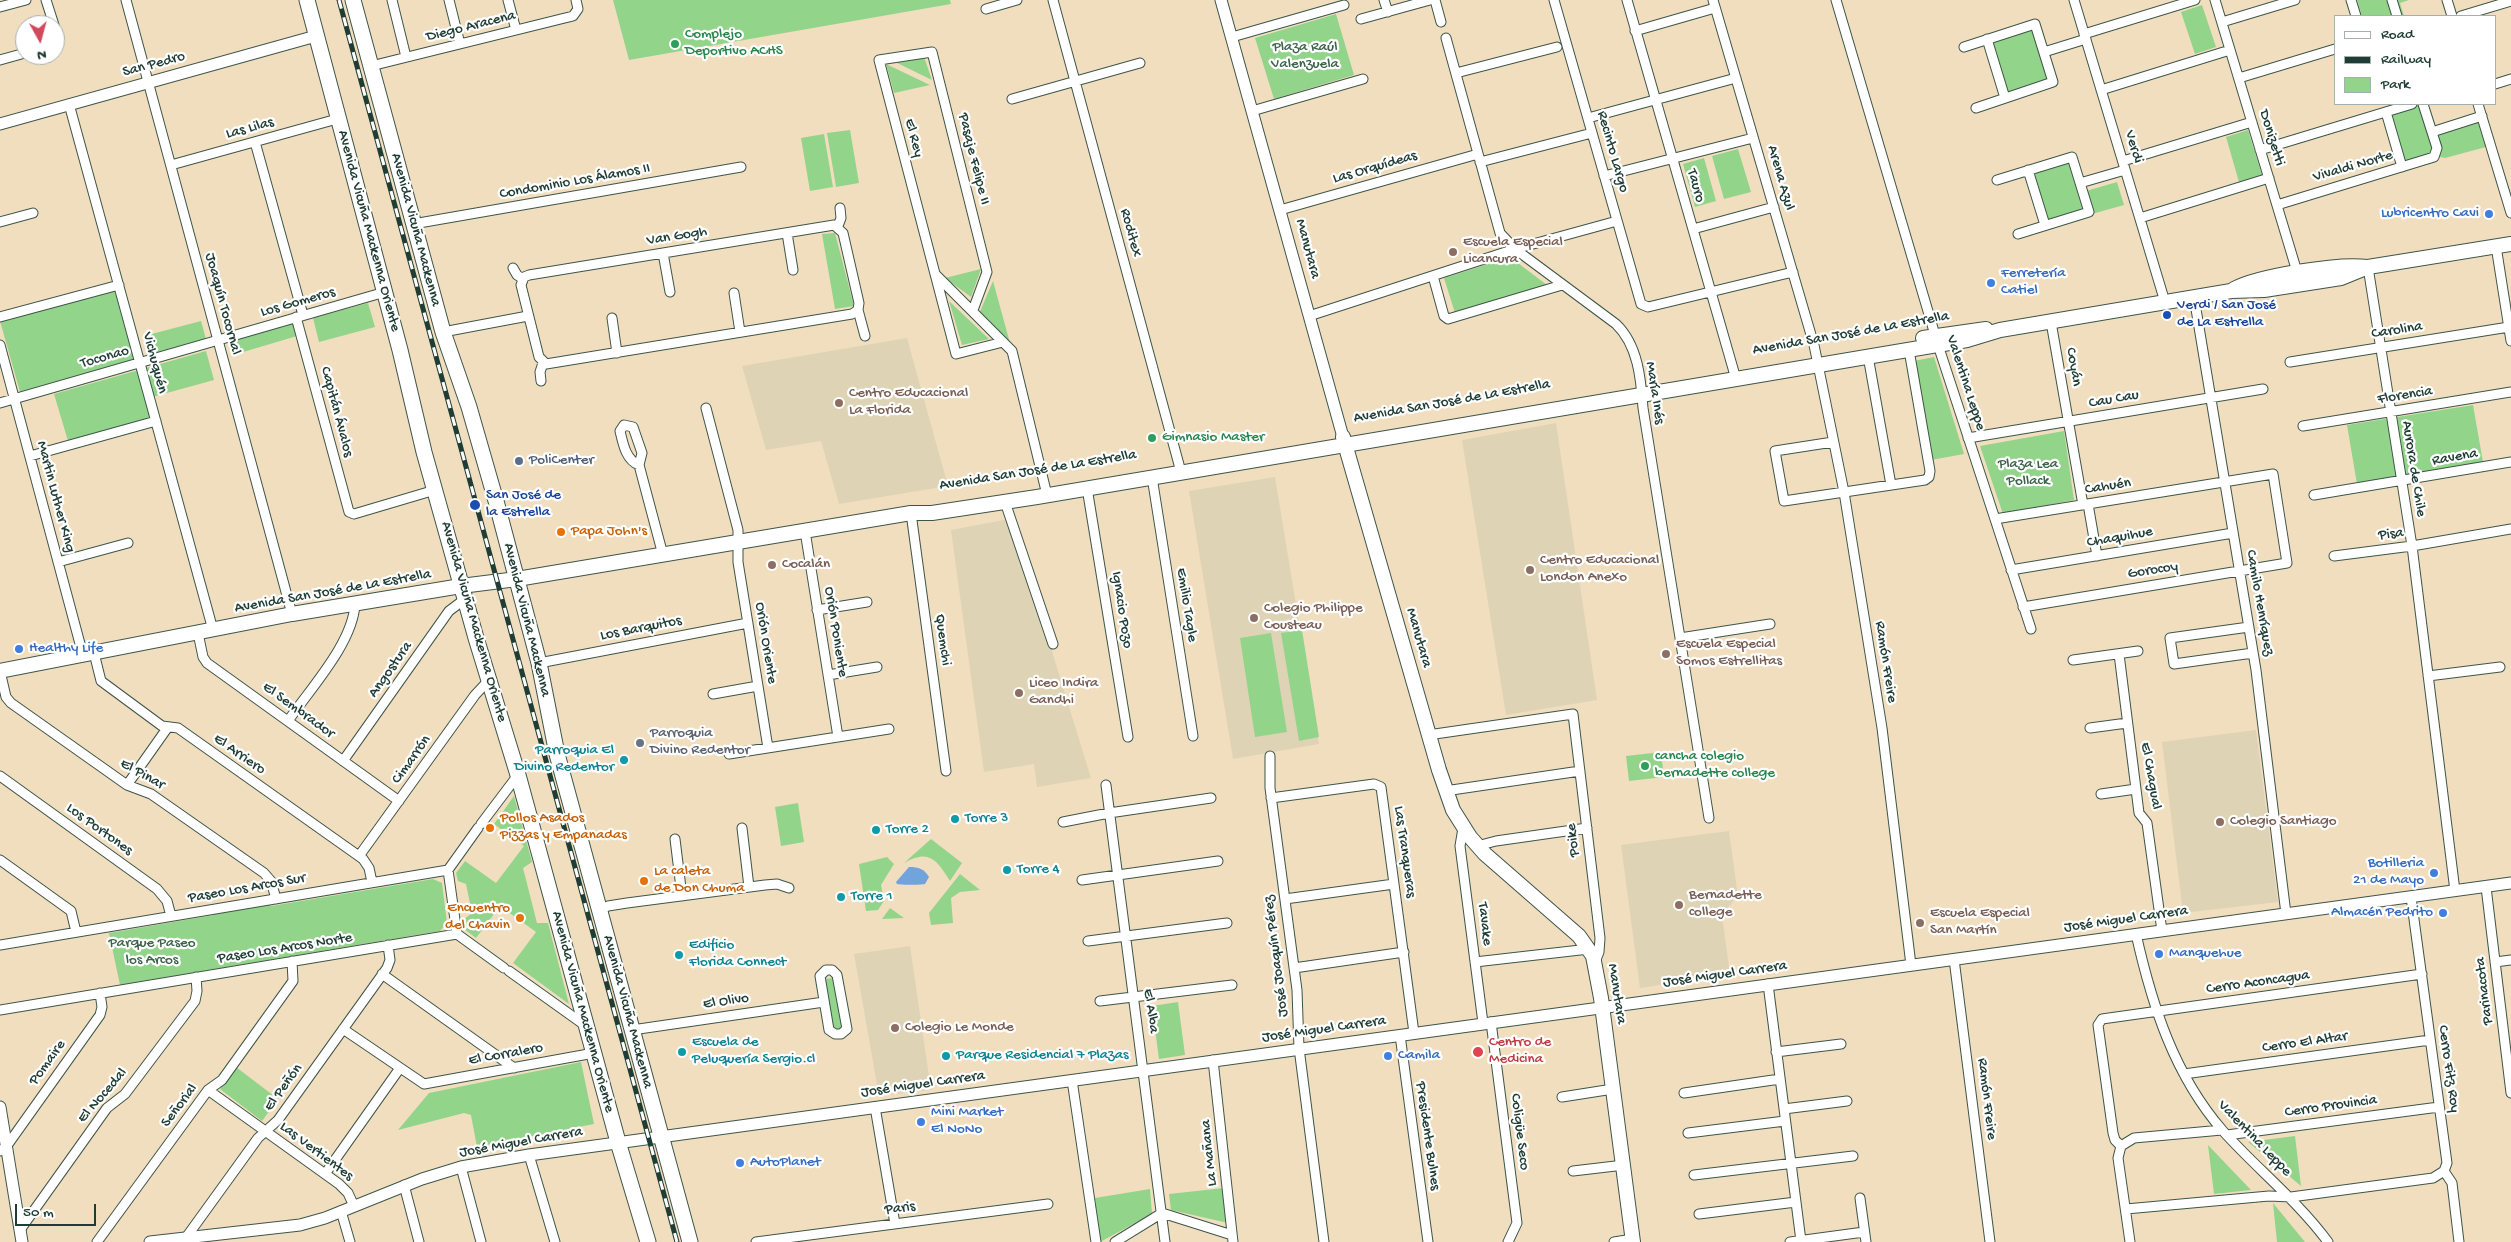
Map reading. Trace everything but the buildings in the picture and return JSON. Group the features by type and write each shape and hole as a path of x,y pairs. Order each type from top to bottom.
{"main road":[{"name":"Avenida Vicuña Mackenna Oriente","path":"307,0 463,592 518,775 618,1142 648,1242"},
{"name":"Avenida Vicuña Mackenna","path":"353,0 443,332 469,407 517,580 539,662 555,746 690,1242"},
{"name":"Avenida San José de La Estrella","path":"1816,361 1909,350 1974,330 2000,330 2194,298 2231,291 2258,280 2299,279 2354,265 2368,267 2511,244"},
{"name":"Avenida San José de La Estrella","path":"0,671 292,614 355,604 463,592 517,580 738,542 910,513 932,513 1005,502 1045,491 1937,341"},
{"name":"Manutara","path":"1345,441 1428,735 1446,791 1463,828 1477,846 1579,936 1589,948 1595,962 1633,1241"},
{"name":"Avenida San José de La Estrella","path":"910,513 929,505 1045,491 1087,488 1152,477 1179,468"}],"street":[{"path":"0,7 26,0"},
{"path":"46,0 51,15"},
{"name":"Joaquín Tocornal","path":"126,0 292,614"},
{"path":"392,0 406,57"},
{"path":"449,0 460,44"},
{"path":"508,0 516,30"},
{"name":"Diego Aracena","path":"371,66 573,16 577,12 576,0"},
{"path":"986,8 1016,0"},
{"name":"Roditex","path":"1053,0 1179,468"},
{"name":"Manutara","path":"1221,0 1345,441"},
{"path":"1384,0 1388,12"},
{"path":"1362,19 1430,0"},
{"path":"1435,0 1441,22"},
{"name":"Recinto Largo","path":"1554,0 1640,301 1643,305 1648,306 1711,291"},
{"name":"Tauro","path":"1626,0 1735,375"},
{"name":"Valentina Leppe","path":"1836,0 1937,341 2031,629"},
{"name":"Verdi","path":"2074,0 2165,302"},
{"path":"2044,52 2195,0"},
{"name":"Donizetti","path":"2216,0 2299,279"},
{"path":"2222,22 2295,0"},
{"path":"2352,0 2356,15"},
{"path":"2392,0 2397,15"},
{"path":"2447,0 2452,15"},
{"path":"2465,15 2511,1"},
{"path":"1636,31 1714,4"},
{"name":"Arena Azul","path":"1714,4 1793,272 1816,361"},
{"path":"1232,37 1344,5"},
{"path":"1964,47 2035,24 2053,82 1976,108"},
{"name":"San Pedro","path":"0,124 316,36"},
{"name":"María Inés","path":"1446,38 1500,233 1515,248 1562,285 1621,328 1629,341 1640,373 1641,391 1709,818"},
{"path":"1987,39 2005,98"},
{"path":"1456,73 1557,47"},
{"path":"2101,90 2230,50"},
{"path":"2239,78 2334,50"},
{"name":"Pasaje Felipe II","path":"932,52 987,272 973,310"},
{"name":"El Rey","path":"932,52 878,60 956,354 1003,342"},
{"path":"0,60 15,56"},
{"path":"1012,99 1140,63"},
{"path":"1588,118 1736,78"},
{"path":"1252,111 1363,79"},
{"path":"2496,84 2511,79"},
{"name":"Vichuquén","path":"70,104 213,630"},
{"path":"2260,150 2409,105"},
{"path":"2423,105 2432,132 2482,116"},
{"path":"2478,105 2511,213"},
{"path":"2386,112 2402,167"},
{"name":"Las Lilas","path":"170,165 338,119"},
{"path":"2080,183 2124,165 2252,122"},
{"name":"Vivaldi Norte","path":"2277,205 2431,158 2436,155 2437,148 2432,132"},
{"name":"Las Orquídeas","path":"1280,210 1479,158 1592,133"},
{"path":"1604,176 1753,138"},
{"name":"Capitán Ávalos","path":"255,142 350,513 435,490"},
{"path":"1997,180 2072,157 2088,212 2018,234"},
{"name":"Condominio Los Álamos II","path":"413,224 741,167"},
{"path":"2028,170 2045,225"},
{"path":"2140,218 2269,178"},
{"path":"1693,229 1774,207"},
{"path":"840,208 841,218 838,226 843,233 860,303 858,310 865,336"},
{"path":"0,222 34,213"},
{"path":"1309,316 1515,248 1617,221"},
{"name":"Van Gogh","path":"523,279 529,275 830,225 838,226"},
{"path":"787,232 793,270"},
{"path":"2496,246 2511,341"},
{"path":"663,253 670,292"},
{"name":"Aurora de Chile","path":"2368,267 2412,546 2455,891"},
{"path":"513,268 517,275 523,279 522,287 539,357 543,363 550,364 852,314 858,310"},
{"path":"1711,291 1793,272"},
{"path":"936,274 1012,352 1045,491"},
{"path":"1433,276 1444,316 1448,319 1562,285"},
{"path":"0,317 119,284"},
{"name":"Los Gomeros","path":"218,340 385,292"},
{"path":"734,293 740,332"},
{"name":"Camilo Henríquez","path":"2194,298 2253,652 2286,914"},
{"path":"443,332 528,316"},
{"path":"612,318 617,353"},
{"name":"Coyán","path":"2051,322 2068,422 2097,556"},
{"name":"Carolina","path":"2290,362 2509,327"},
{"name":"Toconao","path":"0,403 218,340"},
{"name":"Martin Luther King","path":"0,345 58,562 89,654"},
{"path":"1833,442 1775,451 1784,502 1924,480 1929,477 1930,471 1909,350"},
{"path":"1868,356 1891,485"},
{"name":"Ramón Freire","path":"1816,361 1844,492 1882,728 1911,965"},
{"path":"541,381 540,372 543,363"},
{"name":"Cau Cau","path":"1968,438 2263,389"},
{"name":"Florencia","path":"2303,426 2511,392"},
{"name":"Orión Oriente","path":"706,408 738,530 738,562 768,748"},
{"path":"30,456 156,421"},
{"name":"Ravena","path":"2314,495 2511,462"},
{"path":"639,465 663,555"},
{"name":"Cahuén","path":"1995,520 2273,474 2287,563"},
{"name":"Emilio Tagle","path":"1152,477 1194,736"},
{"name":"Ignacio Pozo","path":"1087,488 1128,737"},
{"path":"1005,502 1053,644"},
{"name":"Quemchi","path":"910,513 946,771"},
{"name":"Pisa","path":"2334,556 2412,546 2511,529"},
{"name":"Orión Poniente","path":"805,531 838,737"},
{"name":"Chaquihue","path":"2012,570 2233,533"},
{"path":"58,562 128,544"},
{"name":"Gorocoy","path":"2024,607 2287,563"},
{"name":"Angostura","path":"343,761 463,592"},
{"path":"817,610 867,602"},
{"path":"288,721 348,634 352,624 355,604"},
{"name":"Los Barquitos","path":"539,662 748,624"},
{"path":"1680,638 1770,624"},
{"path":"2249,626 2170,638 2174,664 2253,652"},
{"name":"El Sembrador","path":"198,633 203,657 207,662 399,801"},
{"path":"2074,660 2138,651"},
{"name":"El Arriero","path":"89,654 101,681 161,725 178,728 359,856 368,864 372,882"},
{"name":"El Chagual","path":"2119,654 2139,813 2147,823 2162,931"},
{"path":"828,674 878,667"},
{"path":"2428,676 2500,667"},
{"name":"El Pinar","path":"0,671 6,696 11,702 127,785 151,794 264,873 271,881 276,898"},
{"name":"Cimarrón","path":"359,856 475,695 489,680"},
{"path":"713,694 758,686"},
{"name":"Poike","path":"1428,735 1573,714 1600,938 1599,952 1595,962"},
{"path":"2090,728 2127,723"},
{"path":"127,785 168,727"},
{"path":"728,754 889,729"},
{"name":"José Joaquín Pérez","path":"1270,756 1271,798 1299,1006 1299,1048 1324,1242"},
{"path":"1446,791 1580,771"},
{"path":"518,775 448,870 457,934 586,1026"},
{"name":"Los Portones","path":"0,776 157,889 167,900 171,916"},
{"name":"El Alba","path":"1106,784 1166,1242"},
{"name":"Las Tranqueras","path":"1271,798 1374,784 1379,785 1382,791 1414,1033"},
{"path":"2101,794 2136,788"},
{"path":"1063,822 1099,816 1110,812 1210,798"},
{"path":"742,828 750,887"},
{"name":"Tavake","path":"1463,828 1460,846 1475,962 1487,1023"},
{"path":"1477,846 1496,841 1587,828"},
{"path":"675,839 682,896"},
{"path":"0,860 71,911 76,932"},
{"path":"1082,880 1218,861"},
{"name":"Paseo Los Arcos Sur","path":"0,945 448,870"},
{"name":"José Miguel Carrera","path":"150,1242 285,1228 312,1222 404,1185 461,1167 529,1155 875,1106 2511,883"},
{"path":"600,910 608,906 750,887 777,884 790,888"},
{"path":"1285,899 1394,884"},
{"name":"Parinacota","path":"2486,887 2495,962 2507,1026 2511,1091"},
{"name":"Cerro Fitz Roy","path":"2411,897 2447,1164 2444,1171 2452,1183 2459,1242"},
{"path":"1088,942 1227,923"},
{"name":"Paseo Los Arcos Norte","path":"0,1010 457,934"},
{"name":"Valentina Leppe","path":"2136,934 2155,1010 2169,1045 2184,1074 2224,1132 2291,1197 2328,1242"},
{"name":"El Peñón","path":"185,1238 258,1138 278,1120 382,974 389,962 388,946"},
{"path":"1475,962 1589,948"},
{"path":"1294,968 1404,952"},
{"name":"Ramón Freire","path":"1954,959 1990,1242"},
{"path":"2495,962 2511,960"},
{"name":"Señorial","path":"97,1242 208,1090 222,1080 293,981 292,961"},
{"path":"829,970 836,975 847,1029 845,1032 838,1034 830,1030 824,1002 820,976 823,971 829,970"},
{"path":"382,974 514,1068"},
{"name":"Cerro Aconcagua","path":"2121,1146 2115,1140 2113,1133 2099,1021 2105,1018 2155,1010 2422,974"},
{"name":"El Nocedal","path":"20,1230 106,1108 125,1094 195,1001 198,991 196,978"},
{"path":"1768,984 1801,1241"},
{"path":"1100,1002 1232,985"},
{"name":"Pomaire","path":"3,1149 100,1015 102,1006 100,993"},
{"name":"El Olivo","path":"632,1030 824,1002"},
{"name":"Coligüe Seco","path":"1487,1023 1517,1224 1508,1242"},
{"path":"326,1174 400,1068 344,1028"},
{"name":"Presidente Bulnes","path":"1400,1035 1428,1242"},
{"name":"Cerro El Altar","path":"2184,1074 2430,1040"},
{"path":"1776,1052 1841,1044"},
{"name":"El Corralero","path":"400,1068 424,1084 594,1053"},
{"name":"La Mañana","path":"1213,1060 1233,1238"},
{"path":"1684,1092 1780,1079"},
{"path":"1072,1080 1096,1242"},
{"name":"Las Vertientes","path":"208,1090 344,1188 354,1206"},
{"path":"1562,1097 1613,1090"},
{"path":"1784,1109 1847,1101"},
{"path":"875,1106 896,1224"},
{"path":"0,1107 3,1149 22,1242"},
{"name":"Cerro Provincia","path":"2121,1146 2134,1138 2224,1132 2439,1107"},
{"path":"1688,1133 1785,1121"},
{"path":"2121,1146 2118,1154 2130,1242"},
{"path":"529,1155 553,1242"},
{"path":"1694,1175 1853,1156"},
{"path":"1573,1171 1624,1165"},
{"path":"461,1167 480,1242"},
{"path":"2126,1209 2269,1196 2291,1197 2433,1178 2444,1171"},
{"path":"404,1185 420,1242"},
{"path":"1790,1242 1865,1237 1860,1198"},
{"path":"1699,1214 1796,1202"},
{"name":"Paris","path":"756,1242 1048,1204"},
{"path":"342,1211 350,1242"},
{"path":"1115,1242 1162,1213 1233,1238"},
{"path":"1614,1242 1633,1241"}],"shaded area":[{"name":"Centro Educacional La Florida","path":"907,338 948,486 839,504 821,441 766,450 742,366"},
{"name":"Centro Educacional London Anexo","path":"1556,423 1597,700 1506,715 1462,440"},
{"name":"Colegio Philippe Cousteau","path":"1275,477 1319,744 1233,759 1189,491"},
{"name":"Liceo Indira Gandhi","path":"1009,519 1091,778 1037,787 1034,764 984,772 951,530"},
{"name":"Colegio Santiago","path":"2256,730 2278,902 2183,913 2162,742"},
{"name":"Bernadette college","path":"1729,831 1738,896 1722,915 1730,975 1640,988 1621,845"},
{"name":"Colegio Le Monde","path":"910,946 931,1090 879,1096 854,954"}],"green space":[{"name":"Complejo Deportivo ACHS","path":"613,0 950,0 951,4 629,60"},
{"path":"2357,0 2409,0 2400,3 2404,15 2362,15"},
{"path":"2202,5 2216,47 2195,54 2181,12"},
{"name":"Plaza Raúl Valenzuela","path":"1336,14 1354,75 1274,99 1255,38"},
{"path":"2032,29 2047,80 2007,92 1992,41"},
{"path":"924,57 932,80 891,60"},
{"path":"886,64 930,85 894,93"},
{"path":"2419,105 2430,136 2478,121 2486,147 2445,158 2431,155 2403,163 2390,116"},
{"path":"850,130 859,183 836,187 827,133"},
{"path":"2248,130 2262,175 2239,182 2226,137"},
{"path":"824,134 833,187 810,191 801,138"},
{"path":"1738,149 1751,192 1724,199 1712,156"},
{"path":"1704,158 1716,201 1695,207 1683,164"},
{"path":"2069,161 2084,209 2047,220 2032,172"},
{"path":"2117,182 2124,205 2092,214 2086,191"},
{"path":"835,233 854,306 835,309 822,234"},
{"path":"1510,257 1547,285 1455,313 1444,278"},
{"path":"981,269 971,297 945,278"},
{"path":"993,281 1010,343 979,314"},
{"path":"114,288 134,360 20,392 0,321"},
{"path":"949,301 989,339 962,345"},
{"path":"368,303 375,327 319,342 313,318"},
{"path":"201,321 206,339 149,355 144,336"},
{"path":"293,323 297,336 233,355 229,342"},
{"path":"206,351 214,380 145,399 150,418 68,441 54,394"},
{"path":"1934,357 1964,454 1931,460 1914,361"},
{"path":"2473,405 2483,462 2357,484 2347,425"},
{"name":"Plaza Lea Pollack","path":"2064,431 2074,500 2003,514 1980,446"},
{"path":"1302,630 1319,737 1299,741 1281,633"},
{"path":"1271,633 1287,732 1255,737 1240,638"},
{"name":"cancha colegio bernadette college","path":"1661,752 1664,777 1629,781 1626,756"},
{"path":"514,796 532,862 523,868 537,923 548,923 569,1004 513,963 536,932 500,906 476,938 463,928 462,921 472,913 466,884 458,881 456,873 465,861 496,883 524,846 494,824"},
{"path":"798,803 804,842 781,846 775,807"},
{"path":"931,839 962,863 950,881 936,862 926,857 920,857 904,863"},
{"path":"887,857 894,864 881,885 884,901 878,910 866,911 859,864"},
{"path":"960,874 980,890 960,892 951,898 953,923 931,925 929,913"},
{"name":"Parque Paseo los Arcos","path":"433,879 442,883 447,923 440,931 120,985 109,933 214,915 214,912 270,903 271,906"},
{"path":"890,908 904,918 882,919"},
{"path":"834,978 843,1028 832,1030 823,979"},
{"path":"1178,1002 1185,1055 1159,1059 1152,1006"},
{"path":"581,1062 594,1124 477,1147 471,1115 464,1113 398,1130 429,1093"},
{"path":"236,1067 278,1099 262,1121 220,1089"},
{"path":"2295,1136 2301,1186 2248,1142"},
{"path":"2208,1145 2251,1190 2214,1194"},
{"path":"1224,1188 1228,1223 1171,1210 1169,1194"},
{"path":"1150,1189 1152,1214 1100,1242 1095,1198"},
{"path":"2273,1203 2305,1242 2277,1242"}],"water":[{"path":"909,867 918,868 925,872 929,877 925,884 897,884 896,882"}],"railway":[{"path":"339,0 677,1242"}],"place":[{"name":"Complejo Deportivo ACHS","path":"675,44"},
{"name":"Lubricentro Cavi","path":"2489,214"},
{"name":"Escuela Especial Licancura","path":"1453,252"},
{"name":"Ferretería Catiel","path":"1991,283"},
{"name":"Verdi / San José de La Estrella","path":"2167,315"},
{"name":"Centro Educacional La Florida","path":"839,403"},
{"name":"Gimnasio Master","path":"1152,438"},
{"name":"PoliCenter","path":"519,461"},
{"name":"San José de la Estrella","path":"475,505"},
{"name":"Papa John's","path":"561,532"},
{"name":"Cocalán","path":"772,565"},
{"name":"Centro Educacional London Anexo","path":"1530,570"},
{"name":"Colegio Philippe Cousteau","path":"1254,618"},
{"name":"Healthy Life","path":"19,649"},
{"name":"Escuela Especial Somos Estrellitas","path":"1666,654"},
{"name":"Liceo Indira Gandhi","path":"1019,693"},
{"name":"Parroquia Divino Redentor","path":"640,743"},
{"name":"Parroquia El Divino Redentor","path":"624,760"},
{"name":"cancha colegio bernadette college","path":"1645,766"},
{"name":"Torre 3","path":"955,819"},
{"name":"Colegio Santiago","path":"2220,822"},
{"name":"Pollos Asados Pizzas y Empanadas","path":"490,828"},
{"name":"Torre 2","path":"876,830"},
{"name":"Torre 4","path":"1007,870"},
{"name":"Botilleria 21 de Mayo","path":"2434,873"},
{"name":"La caleta de Don Chuma","path":"644,881"},
{"name":"Torre 1","path":"841,897"},
{"name":"Bernadette college","path":"1679,905"},
{"name":"Almacén Pedrito","path":"2443,913"},
{"name":"Encuentro del Chavin","path":"520,918"},
{"name":"Escuela Especial San Martín","path":"1920,923"},
{"name":"Manquehue","path":"2159,954"},
{"name":"Edificio Florida Connect","path":"679,955"},
{"name":"Colegio Le Monde","path":"895,1028"},
{"name":"Escuela de Peluquería Sergio.cl","path":"682,1052"},
{"name":"Centro de Medicina","path":"1478,1052"},
{"name":"Parque Residencial 7 Plazas","path":"946,1056"},
{"name":"Camila","path":"1388,1056"},
{"name":"Mini Market El NoNo","path":"921,1122"},
{"name":"AutoPlanet","path":"740,1163"}]}
